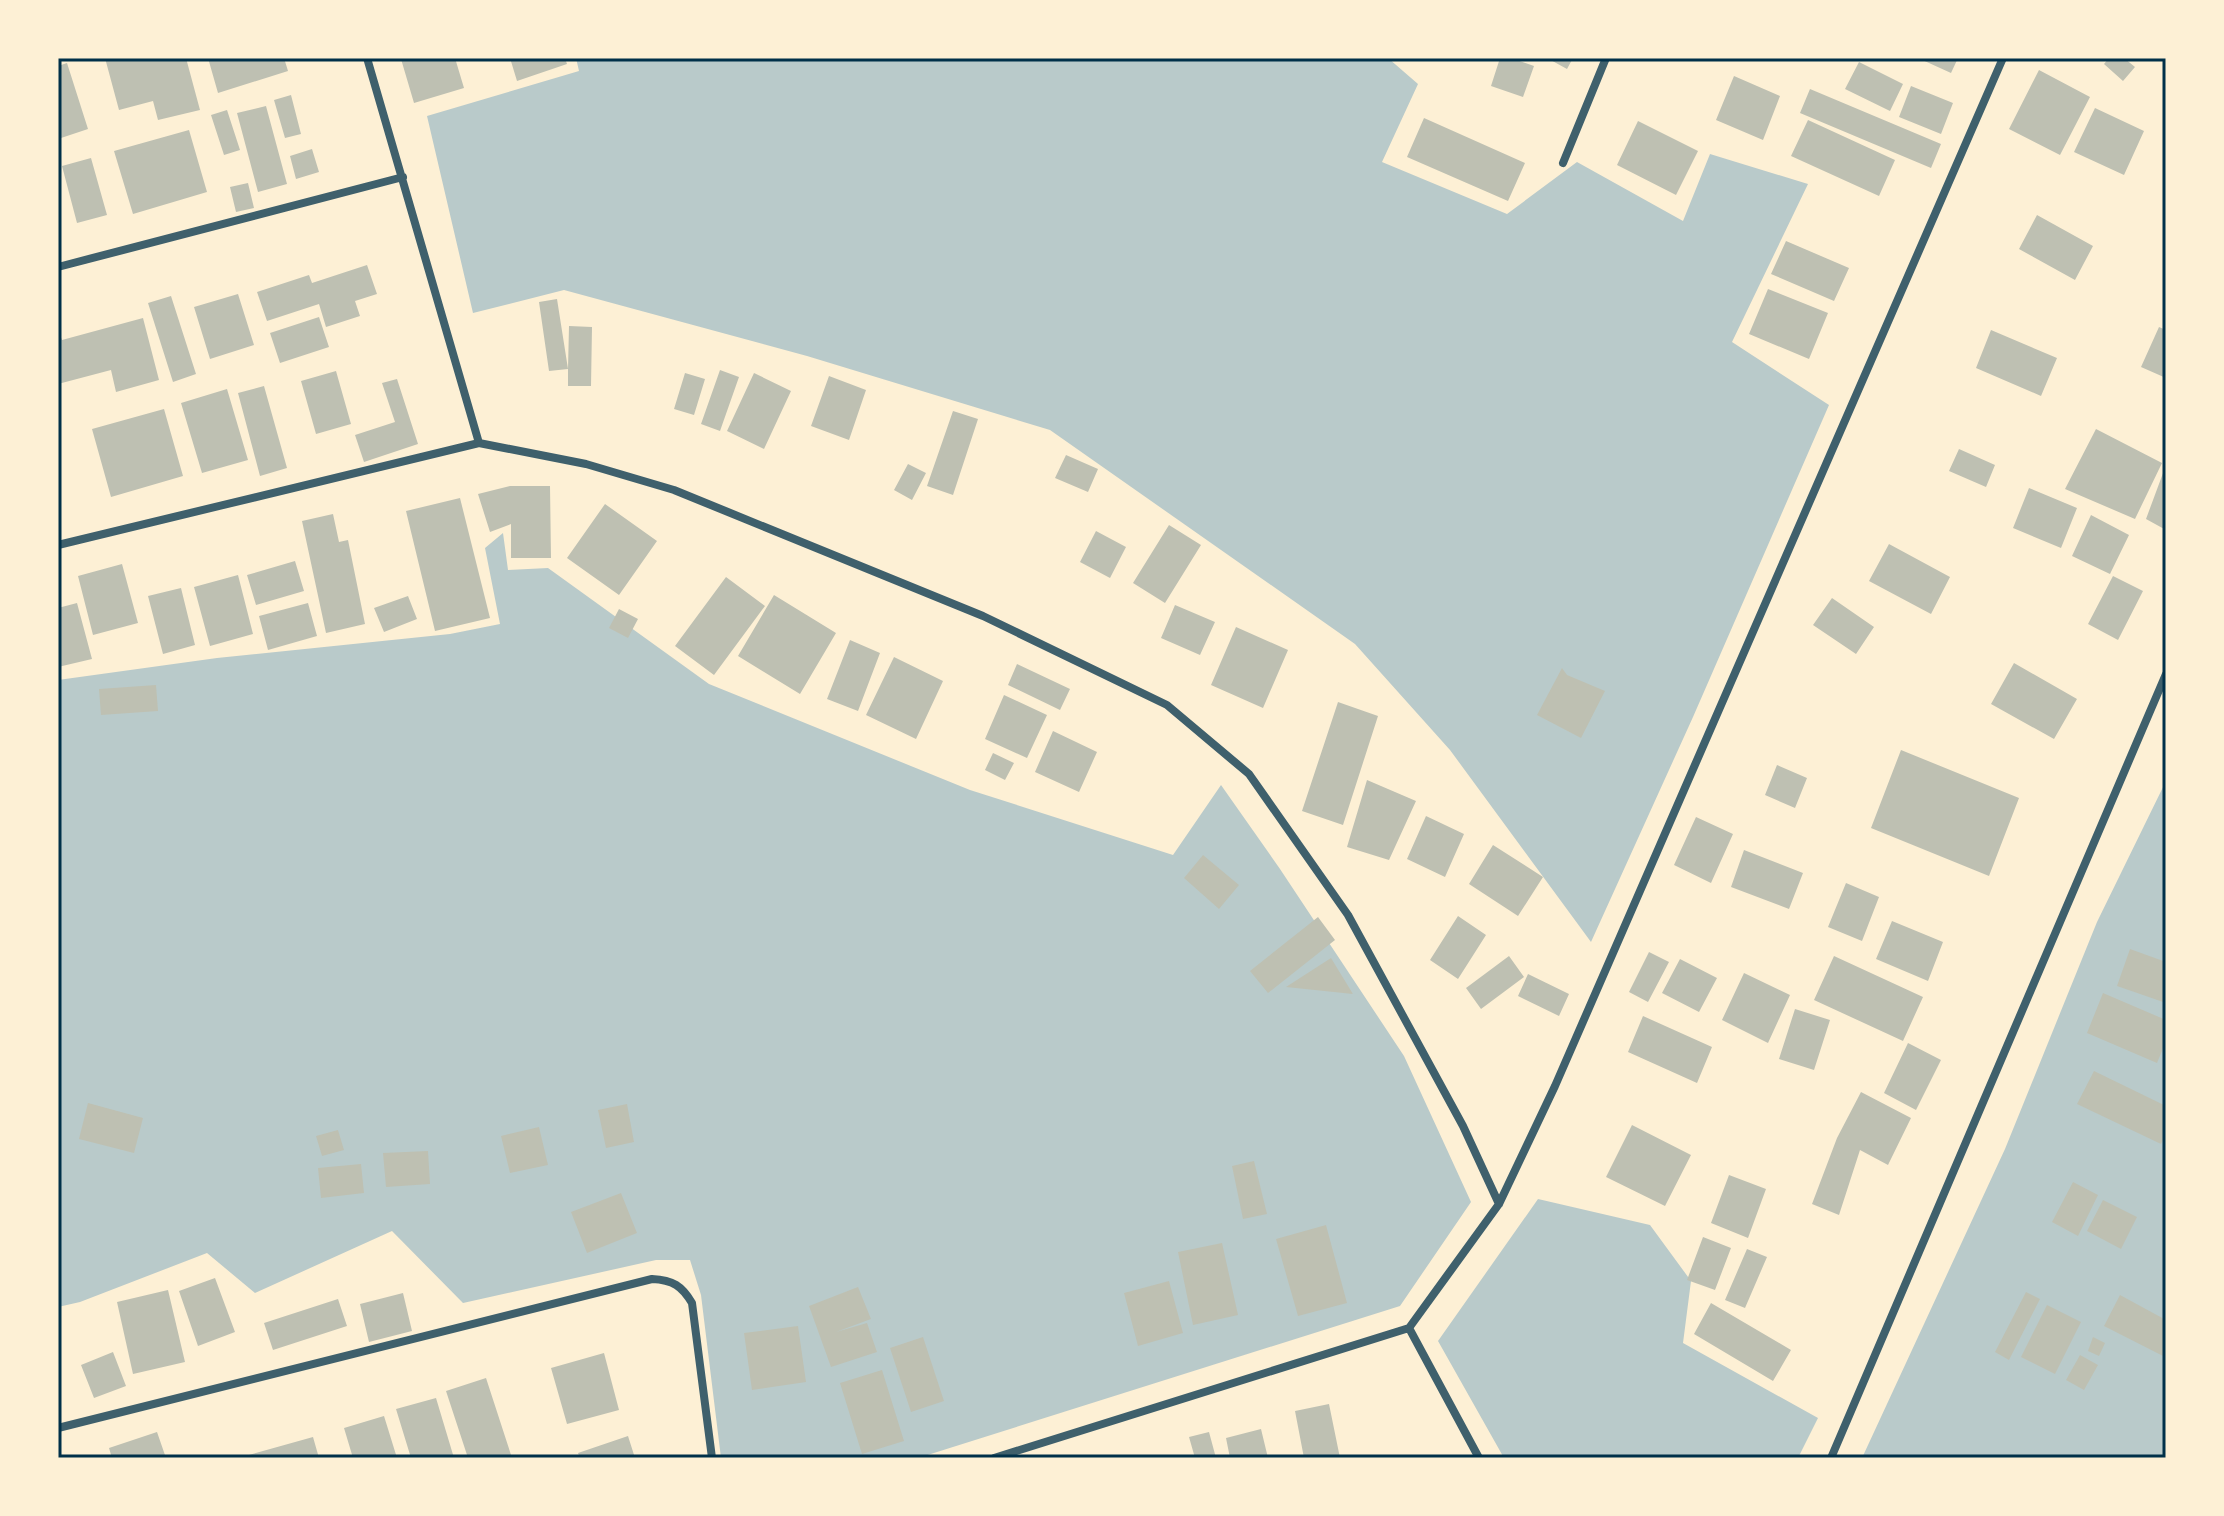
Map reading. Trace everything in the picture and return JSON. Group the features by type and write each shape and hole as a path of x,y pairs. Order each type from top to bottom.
{"street":[{"path":"367,58 479,443"},
{"path":"1563,163 1606,58"},
{"path":"994,1458 1409,1328 1499,1204 1555,1086 2003,58"},
{"path":"58,267 403,177"},
{"path":"58,545 479,443 586,464 674,490 983,616 1167,705 1249,774 1348,915 1463,1126 1499,1204"},
{"path":"1831,1458 2166,674"},
{"path":"58,1428 652,1279 669,1280 683,1288 692,1303 712,1458"},
{"path":"1409,1328 1479,1458"}],"shaded area":[{"path":"576,58 1388,58 1418,84 1382,162 1507,214 1577,162 1683,221 1710,154 1808,184 1732,342 1829,405 1591,942 1450,750 1355,644 1050,430 807,356 564,290 473,313 427,116 579,71"},
{"path":"503,533 508,570 548,568 709,684 970,790 1173,855 1221,785 1404,1056 1471,1202 1400,1306 918,1458 721,1458 701,1295 690,1260 656,1260 463,1303 392,1231 255,1293 207,1253 80,1302 58,1307 58,680 217,658 450,634 500,624 485,548"},
{"path":"2166,781 2166,1458 1862,1458 2005,1149 2097,922"},
{"path":"1538,1199 1650,1225 1691,1281 1683,1343 1818,1418 1798,1458 1504,1458 1438,1341"}],"building":[{"path":"105,58 186,58 200,110 158,120 153,101 119,110"},
{"path":"208,58 284,58 288,71 218,93"},
{"path":"455,58 464,88 414,103 401,59"},
{"path":"510,58 565,58 567,64 517,81"},
{"path":"1500,58 1511,58 1534,66 1523,97 1491,86"},
{"path":"1547,58 1573,58 1567,69"},
{"path":"1918,58 1958,58 1951,73"},
{"path":"2109,58 2124,58 2135,67 2123,81 2104,64"},
{"path":"1859,62 1903,84 1890,111 1845,89"},
{"path":"67,63 88,129 58,139 58,66"},
{"path":"2039,70 2090,97 2060,155 2009,129"},
{"path":"1734,76 1780,96 1763,140 1716,120"},
{"path":"1911,86 1953,103 1941,134 1899,117"},
{"path":"1810,89 1941,144 1931,168 1800,113"},
{"path":"291,95 301,134 285,138 274,100"},
{"path":"266,106 287,184 258,192 237,113"},
{"path":"2095,108 2144,131 2124,175 2074,152"},
{"path":"227,110 240,150 224,155 211,115"},
{"path":"1424,118 1525,163 1508,201 1407,157"},
{"path":"1808,120 1895,160 1879,196 1791,156"},
{"path":"1638,121 1698,151 1676,195 1617,165"},
{"path":"189,130 207,192 133,214 114,151"},
{"path":"312,149 319,172 296,179 290,156"},
{"path":"91,158 107,215 77,223 62,166"},
{"path":"248,183 254,208 236,212 230,187"},
{"path":"2037,215 2093,246 2075,280 2019,249"},
{"path":"1786,241 1849,268 1834,301 1771,274"},
{"path":"367,265 377,294 355,301 360,316 326,327 319,304 267,321 257,292 309,275 312,283"},
{"path":"1768,289 1828,313 1809,359 1749,334"},
{"path":"238,294 254,345 210,359 194,307"},
{"path":"171,296 196,374 173,382 148,303"},
{"path":"557,299 568,369 549,371 539,302"},
{"path":"319,317 329,347 280,363 270,333"},
{"path":"143,318 159,380 116,392 111,370 58,384 58,330 62,340"},
{"path":"569,326 592,327 591,386 568,386"},
{"path":"2159,327 2166,330 2166,378 2141,367"},
{"path":"1991,330 2057,358 2041,396 1976,368"},
{"path":"720,370 739,377 720,431 701,424"},
{"path":"336,371 351,424 316,434 301,381"},
{"path":"685,373 705,379 694,415 674,409"},
{"path":"754,373 791,391 764,449 727,431"},
{"path":"829,376 866,390 849,440 811,426"},
{"path":"397,379 418,444 364,462 355,435 395,422 382,383"},
{"path":"264,386 287,468 260,476 238,393"},
{"path":"227,389 248,460 202,473 181,403"},
{"path":"164,409 183,476 111,497 92,429"},
{"path":"953,411 978,419 953,495 927,486"},
{"path":"2096,429 2162,463 2135,519 2065,489"},
{"path":"1959,449 1995,465 1986,487 1949,471"},
{"path":"1066,455 1098,469 1088,492 1055,478"},
{"path":"908,464 926,473 912,500 894,490"},
{"path":"2166,465 2166,530 2146,519"},
{"path":"510,486 550,486 551,558 511,558 511,524 490,532 478,494"},
{"path":"2029,488 2077,508 2061,548 2013,528"},
{"path":"460,498 490,618 435,631 406,511"},
{"path":"605,504 657,541 619,595 567,558"},
{"path":"333,514 339,542 348,540 365,624 326,633 302,521"},
{"path":"2091,515 2129,535 2110,574 2072,556"},
{"path":"1169,525 1201,545 1165,603 1133,583"},
{"path":"1096,531 1126,547 1110,578 1080,562"},
{"path":"1889,544 1950,577 1931,614 1869,581"},
{"path":"295,561 304,591 256,605 247,575"},
{"path":"122,564 138,623 93,635 78,576"},
{"path":"238,575 253,634 210,646 194,587"},
{"path":"2113,576 2143,591 2118,640 2088,624"},
{"path":"726,577 765,606 714,675 675,646"},
{"path":"181,588 195,645 163,654 148,596"},
{"path":"774,595 836,633 800,694 738,656"},
{"path":"408,596 417,619 384,632 374,608"},
{"path":"1832,598 1874,627 1856,654 1813,625"},
{"path":"77,603 92,659 58,667 58,608"},
{"path":"308,603 317,636 268,650 259,616"},
{"path":"1175,605 1215,622 1200,655 1161,638"},
{"path":"619,609 638,619 628,638 609,628"},
{"path":"1236,627 1288,650 1263,708 1211,685"},
{"path":"850,640 880,653 858,711 827,699"},
{"path":"894,657 943,681 916,739 866,715"},
{"path":"2014,663 2077,699 2054,739 1991,704"},
{"path":"1017,664 1070,689 1060,710 1008,685"},
{"path":"1562,668 1567,675 1605,691 1581,738 1537,715"},
{"path":"156,685 158,711 101,715 99,689"},
{"path":"1004,695 1047,715 1027,758 985,739"},
{"path":"1338,702 1378,716 1343,825 1302,811"},
{"path":"1053,731 1097,752 1079,792 1035,772"},
{"path":"1901,750 2019,798 1989,876 1871,828"},
{"path":"993,753 1014,763 1005,780 985,770"},
{"path":"1777,765 1807,778 1795,808 1765,795"},
{"path":"1367,780 1416,801 1389,860 1347,847"},
{"path":"1426,816 1464,834 1445,877 1407,859"},
{"path":"1696,817 1733,834 1711,883 1674,865"},
{"path":"1493,845 1543,877 1518,916 1469,884"},
{"path":"1744,850 1803,873 1789,909 1731,887"},
{"path":"1203,855 1239,885 1219,909 1184,878"},
{"path":"1846,883 1879,897 1862,941 1828,927"},
{"path":"1458,916 1486,935 1458,979 1430,960"},
{"path":"1318,917 1335,940 1268,993 1250,971"},
{"path":"1892,921 1943,942 1928,981 1876,959"},
{"path":"2130,949 2166,962 2166,1003 2117,986"},
{"path":"1649,952 1669,962 1648,1002 1629,992"},
{"path":"1509,956 1524,977 1481,1009 1466,988"},
{"path":"1834,956 1923,997 1903,1041 1814,1000"},
{"path":"1331,958 1353,994 1286,987"},
{"path":"1680,959 1717,978 1699,1012 1662,993"},
{"path":"1744,973 1790,995 1768,1043 1722,1020"},
{"path":"1528,974 1569,994 1559,1016 1518,996"},
{"path":"2103,993 2166,1020 2166,1041 2157,1063 2087,1033"},
{"path":"1795,1009 1830,1020 1814,1070 1779,1059"},
{"path":"1643,1016 1712,1047 1697,1083 1628,1052"},
{"path":"1908,1043 1941,1060 1916,1110 1884,1093"},
{"path":"2094,1071 2166,1106 2166,1133 2161,1144 2077,1104"},
{"path":"1861,1092 1911,1118 1888,1165 1860,1150 1839,1215 1812,1204 1837,1138"},
{"path":"88,1103 143,1118 134,1153 79,1139"},
{"path":"627,1104 634,1142 606,1148 598,1110"},
{"path":"1632,1125 1691,1155 1665,1206 1606,1177"},
{"path":"539,1127 548,1165 510,1173 501,1136"},
{"path":"338,1130 344,1150 322,1156 316,1136"},
{"path":"428,1151 430,1184 386,1187 383,1153"},
{"path":"1254,1161 1267,1214 1243,1219 1232,1166"},
{"path":"361,1164 364,1193 321,1198 318,1168"},
{"path":"1729,1175 1766,1189 1748,1238 1711,1223"},
{"path":"2073,1182 2098,1195 2078,1236 2052,1222"},
{"path":"621,1193 637,1233 587,1253 571,1212"},
{"path":"2103,1200 2137,1217 2121,1249 2087,1231"},
{"path":"1326,1225 1347,1303 1298,1316 1276,1239"},
{"path":"1703,1237 1731,1248 1715,1290 1687,1280"},
{"path":"1222,1243 1238,1315 1193,1325 1178,1252"},
{"path":"1747,1249 1767,1257 1745,1308 1725,1300"},
{"path":"215,1278 235,1332 198,1346 179,1291"},
{"path":"1169,1281 1183,1333 1138,1346 1124,1293"},
{"path":"858,1287 871,1319 836,1332 867,1323 877,1352 831,1367 809,1306"},
{"path":"168,1290 185,1362 133,1374 117,1302"},
{"path":"2026,1292 2040,1299 2009,1360 1995,1352"},
{"path":"403,1293 412,1331 369,1342 360,1304"},
{"path":"2120,1295 2166,1320 2165,1357 2104,1326"},
{"path":"338,1299 347,1326 273,1350 264,1323"},
{"path":"1711,1303 1791,1350 1773,1381 1694,1334"},
{"path":"2047,1305 2081,1322 2055,1374 2021,1357"},
{"path":"798,1326 806,1382 752,1390 744,1333"},
{"path":"923,1337 944,1401 911,1412 890,1348"},
{"path":"2093,1337 2105,1343 2099,1356 2088,1351"},
{"path":"113,1352 126,1386 94,1398 81,1365"},
{"path":"604,1353 619,1410 567,1424 551,1368"},
{"path":"2080,1355 2098,1365 2084,1390 2066,1380"},
{"path":"882,1370 904,1441 862,1454 840,1383"},
{"path":"486,1378 512,1458 468,1458 446,1391"},
{"path":"436,1398 454,1458 411,1458 396,1409"},
{"path":"1329,1404 1340,1458 1304,1458 1295,1411"},
{"path":"384,1416 397,1458 353,1458 344,1428"},
{"path":"1261,1429 1268,1458 1230,1458 1226,1438"},
{"path":"157,1432 166,1458 112,1458 109,1448"},
{"path":"1209,1432 1216,1458 1195,1458 1189,1437"},
{"path":"628,1436 635,1458 580,1458 578,1453"},
{"path":"313,1437 319,1458 242,1458 242,1457"}]}
